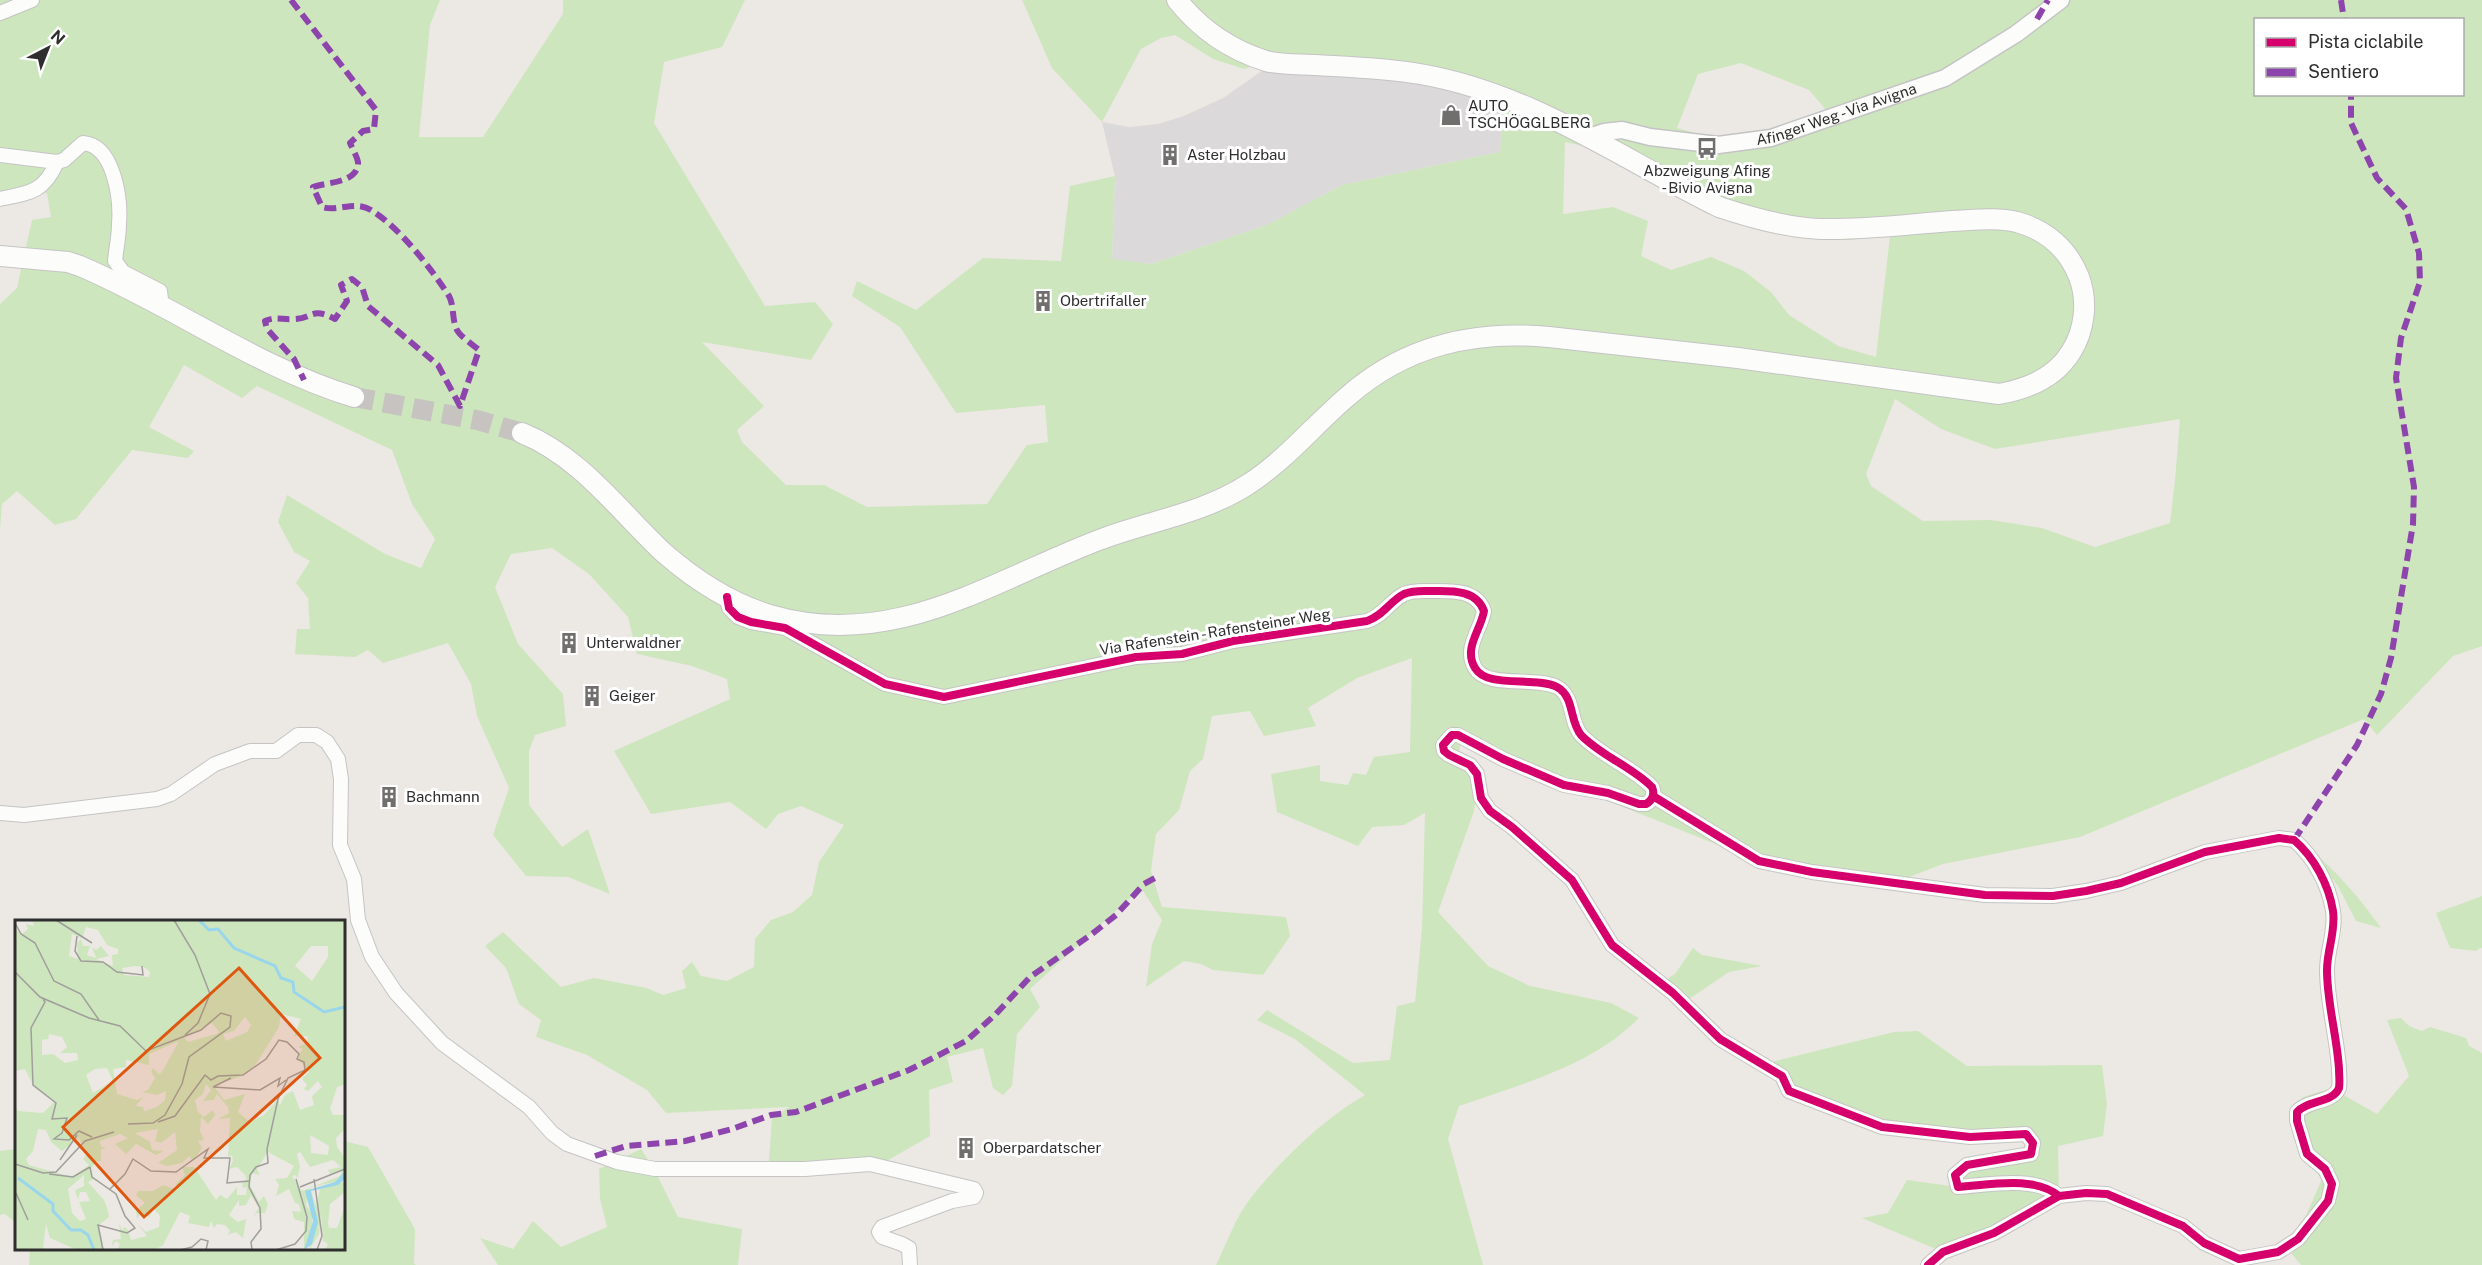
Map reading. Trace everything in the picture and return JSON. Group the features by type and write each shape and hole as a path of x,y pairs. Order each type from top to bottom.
{"main road":[{"path":"522,433 539,440 572,462 665,553 696,579 727,597 768,615 795,621 874,624 953,604 1099,540 1194,510 1229,495 1274,466 1347,396 1375,374 1421,352 1468,338 1491,335 1549,337 1738,358 1999,394 2031,386 2048,376 2068,357 2079,337 2084,310 2084,294 2078,275 2061,247 2050,237 2034,228 2014,221 1980,220 1821,229 1761,220 1719,207 1541,111 1479,87 1421,74 1374,68 1267,61 1220,40 1194,19 1177,0"},
{"path":"0,256 69,262 98,274 286,371 324,388 354,397"}],"street":[{"path":"0,13 32,0"},
{"name":"Afinger Weg - Via Avigna","path":"1589,137 1622,130 1650,137 1707,145 1746,143 1771,138 1945,78 2016,34 2061,0"},
{"path":"0,154 57,162 64,160 83,143 91,143 105,154 118,197 119,225 115,261 123,272 160,291 162,307"},
{"path":"0,199 18,196 44,185 57,162"},
{"name":"Via Rafenstein - Rafensteiner Weg","path":"727,597 729,608 738,617 751,622 785,628 885,684 944,697 1136,657 1182,654 1233,641 1367,621 1409,592 1462,592 1478,601 1484,611 1470,653 1473,664 1480,674 1492,679 1545,683 1563,691 1580,733 1593,745 1652,786 1653,796"},
{"path":"0,813 24,815 157,799 171,794 215,764 250,751 276,751 304,733 320,737 327,741 338,759 341,779 340,845 354,879 358,920 372,957 396,993 442,1043 529,1107 560,1139 596,1156 655,1169 786,1169 870,1164 974,1189 976,1193 974,1197 967,1200 952,1201 882,1227 879,1232 882,1238 909,1248 910,1265"},
{"path":"1928,1265 1943,1252 1994,1233 2059,1196 2107,1194 2183,1226 2204,1243 2239,1259 2278,1252 2298,1239 2328,1201 2332,1184 2325,1170 2307,1154 2296,1121 2296,1112 2304,1104 2332,1095 2339,1084 2338,1050 2327,968 2333,931 2333,912 2321,876 2299,844 2291,838 2282,837 2218,848 2121,883 2086,891 2053,896 1985,896 1812,872 1759,861 1653,796 1649,802 1642,804 1608,793 1563,785 1503,759 1458,735 1452,735 1443,745 1444,751 1470,765 1478,774 1481,798 1490,811 1512,827 1572,880 1612,945 1673,993 1720,1039 1782,1076 1790,1091 1882,1127 1970,1137 2026,1134 2033,1143 2031,1154 1967,1165 1955,1175 1958,1187 2024,1184 2049,1188 2059,1196"}],"shaded area":[{"path":"1275,62 1504,96 1500,152 1342,185 1267,225 1151,264 1112,260 1115,176 1102,122 1129,127 1158,124 1184,116 1223,98"}],"green space":[{"path":"0,0 440,0 430,25 419,137 483,137 563,14 563,0 745,0 722,47 664,62 654,123 765,306 815,302 833,324 811,360 702,342 764,406 737,430 742,442 786,485 824,485 867,507 987,504 1027,445 1048,442 1045,405 956,413 900,327 852,296 857,281 916,310 983,258 1061,261 1070,186 1115,176 1112,259 1151,264 1267,225 1342,185 1500,152 1504,96 1267,61 1244,69 1213,59 1175,35 1161,38 1141,49 1102,122 1052,68 1022,0 2482,0 2482,646 2453,656 2377,735 2364,719 2080,837 1943,864 1901,880 1743,855 1461,742 1459,751 1481,766 1474,811 1438,912 1488,966 1530,986 1611,1003 1639,1018 1620,1035 1578,1061 1555,1072 1459,1106 1448,1139 1483,1265 1216,1265 1240,1214 1262,1185 1288,1156 1318,1129 1365,1095 1295,1039 1257,1020 1267,1010 1353,1063 1390,1060 1397,1006 1415,1002 1422,929 1425,813 1404,825 1372,827 1358,846 1277,812 1271,774 1320,765 1320,781 1348,785 1353,773 1366,775 1374,757 1410,752 1412,658 1357,678 1308,708 1316,726 1264,736 1250,711 1212,716 1203,759 1190,771 1179,810 1156,834 1151,871 1162,907 1286,917 1290,936 1263,975 1213,970 1201,964 1184,961 1146,987 1152,944 1162,920 1141,888 1030,989 1040,1007 1017,1034 1012,1086 1003,1095 993,1088 983,1048 947,1057 953,1082 929,1090 930,1136 871,1170 768,1174 772,1118 789,1107 666,1113 647,1090 587,1055 536,1037 541,1020 519,1004 506,968 485,946 503,932 561,987 594,978 647,988 663,995 686,988 682,971 692,962 701,976 727,981 754,967 755,939 771,920 793,912 812,895 819,862 844,825 801,806 778,814 766,829 730,802 651,814 614,751 730,699 727,679 692,666 637,654 628,617 589,574 552,548 511,554 495,587 518,644 563,694 566,726 535,735 529,751 529,805 562,847 588,829 610,894 568,877 526,876 493,835 509,788 477,716 471,684 448,643 383,663 368,650 355,657 295,654 297,629 310,629 308,598 296,583 310,561 294,552 278,522 287,495 385,554 421,568 435,539 412,504 392,450 257,386 242,398 184,365 149,427 194,451 188,458 132,450 76,519 55,525 17,491 2,504 0,530 0,304 17,288 32,220 51,217 47,193 0,202","holes":["1741,63 1809,90 1827,111 1767,134 1710,137 1677,128 1698,74","1565,142 1601,150 1822,238 1848,240 1890,236 1876,357 1838,346 1789,315 1771,292 1744,271 1711,257 1671,270 1641,256 1648,221 1613,207 1563,214","1895,399 1941,429 1995,449 2180,419 2170,523 2095,547 2042,528 1991,520 1923,521 1871,486 1866,474"]},
{"path":"2308,847 2347,885 2381,928 2356,921 2338,886"},
{"path":"2482,896 2482,948 2476,951 2450,948 2436,913"},
{"path":"1693,948 1702,955 1762,966 1729,972 1686,1001 1658,985 1675,974"},
{"path":"2401,1018 2409,1026 2422,1031 2430,1027 2466,1038 2469,1046 2482,1053 2482,1265 2301,1265 2281,1241 2301,1227 2322,1179 2299,1150 2291,1112 2303,1097 2331,1088 2377,1114 2409,1076 2387,1020"},
{"path":"1918,1031 1967,1066 2102,1065 2107,1104 2103,1136 2058,1146 2059,1196 1943,1252 1862,1218 1888,1213 1907,1180 1958,1187 1955,1175 2030,1154 2026,1135 1882,1127 1789,1091 1763,1064 1894,1032"},
{"path":"345,1141 368,1147 415,1229 414,1263 416,1265 29,1265 30,1250 345,1250"},
{"path":"15,1149 15,1222 5,1214 0,1215 0,1151"},
{"path":"641,1149 678,1217 742,1229 738,1265 498,1265 480,1238 513,1249 533,1221 561,1247 607,1227 600,1199 599,1169"}],"tunnel":[{"path":"354,397 477,420 522,433"}],"marked path":[{"path":"291,0 376,110 374,129 363,131 350,143 358,162 353,174 348,178 313,187 322,207 359,206 382,217 414,249 442,285 451,300 458,331 479,350 460,406 438,365 368,306 362,287 352,279 341,285 347,301 335,319 316,313 300,318 276,318 265,321 267,329 294,359 304,380"},
{"path":"2037,19 2048,0"},
{"path":"2341,0 2344,18"},
{"path":"2294,840 2357,745 2381,694 2391,658 2413,524 2414,487 2396,378 2401,338 2420,282 2419,253 2406,209 2377,178 2351,123 2351,96"},
{"path":"595,1156 626,1146 685,1141 732,1129 771,1115 796,1112 909,1070 966,1041 996,1014 1030,977 1116,915 1144,884 1155,878"}],"cycle path":[{"path":"727,597 729,608 738,617 751,622 785,628 885,684 944,697 1136,657 1182,654 1233,641 1367,621 1378,616 1399,597 1411,592 1447,591 1469,595 1480,604 1484,611 1472,646 1472,661 1475,668 1490,678 1537,682 1557,687 1563,691 1581,735 1652,787 1652,799 1646,804 1639,804 1608,793 1564,785 1503,759 1458,735 1452,735 1443,745 1444,751 1470,765 1477,774 1481,798 1490,811 1512,827 1572,880 1612,945 1673,993 1720,1039 1782,1076 1789,1091 1882,1127 1970,1137 2026,1134 2033,1143 2031,1154 1967,1165 1955,1175 1958,1187 2024,1183 2037,1185 2059,1196"},
{"path":"1653,796 1759,861 1812,872 1985,895 2053,896 2086,891 2121,883 2205,852 2279,838 2294,840 2320,872 2333,911 2327,982 2338,1057 2339,1088 2336,1093 2326,1099 2307,1105 2297,1112 2297,1121 2307,1154 2325,1169 2332,1184 2328,1201 2298,1239 2278,1252 2239,1259 2204,1243 2183,1226 2107,1194 2086,1193 2059,1196 1994,1233 1943,1252 1928,1265"}],"place":[{"name":"AUTO TSCHÖGGLBERG","path":"1451,115"},
{"name":"Abzweigung Afing - Bivio Avigna","path":"1707,148"},
{"name":"Aster Holzbau","path":"1170,155"},
{"name":"Obertrifaller","path":"1043,301"},
{"name":"Unterwaldner","path":"569,643"},
{"name":"Geiger","path":"592,696"},
{"name":"Bachmann","path":"389,797"},
{"name":"Oberpardatscher","path":"966,1148"}]}
